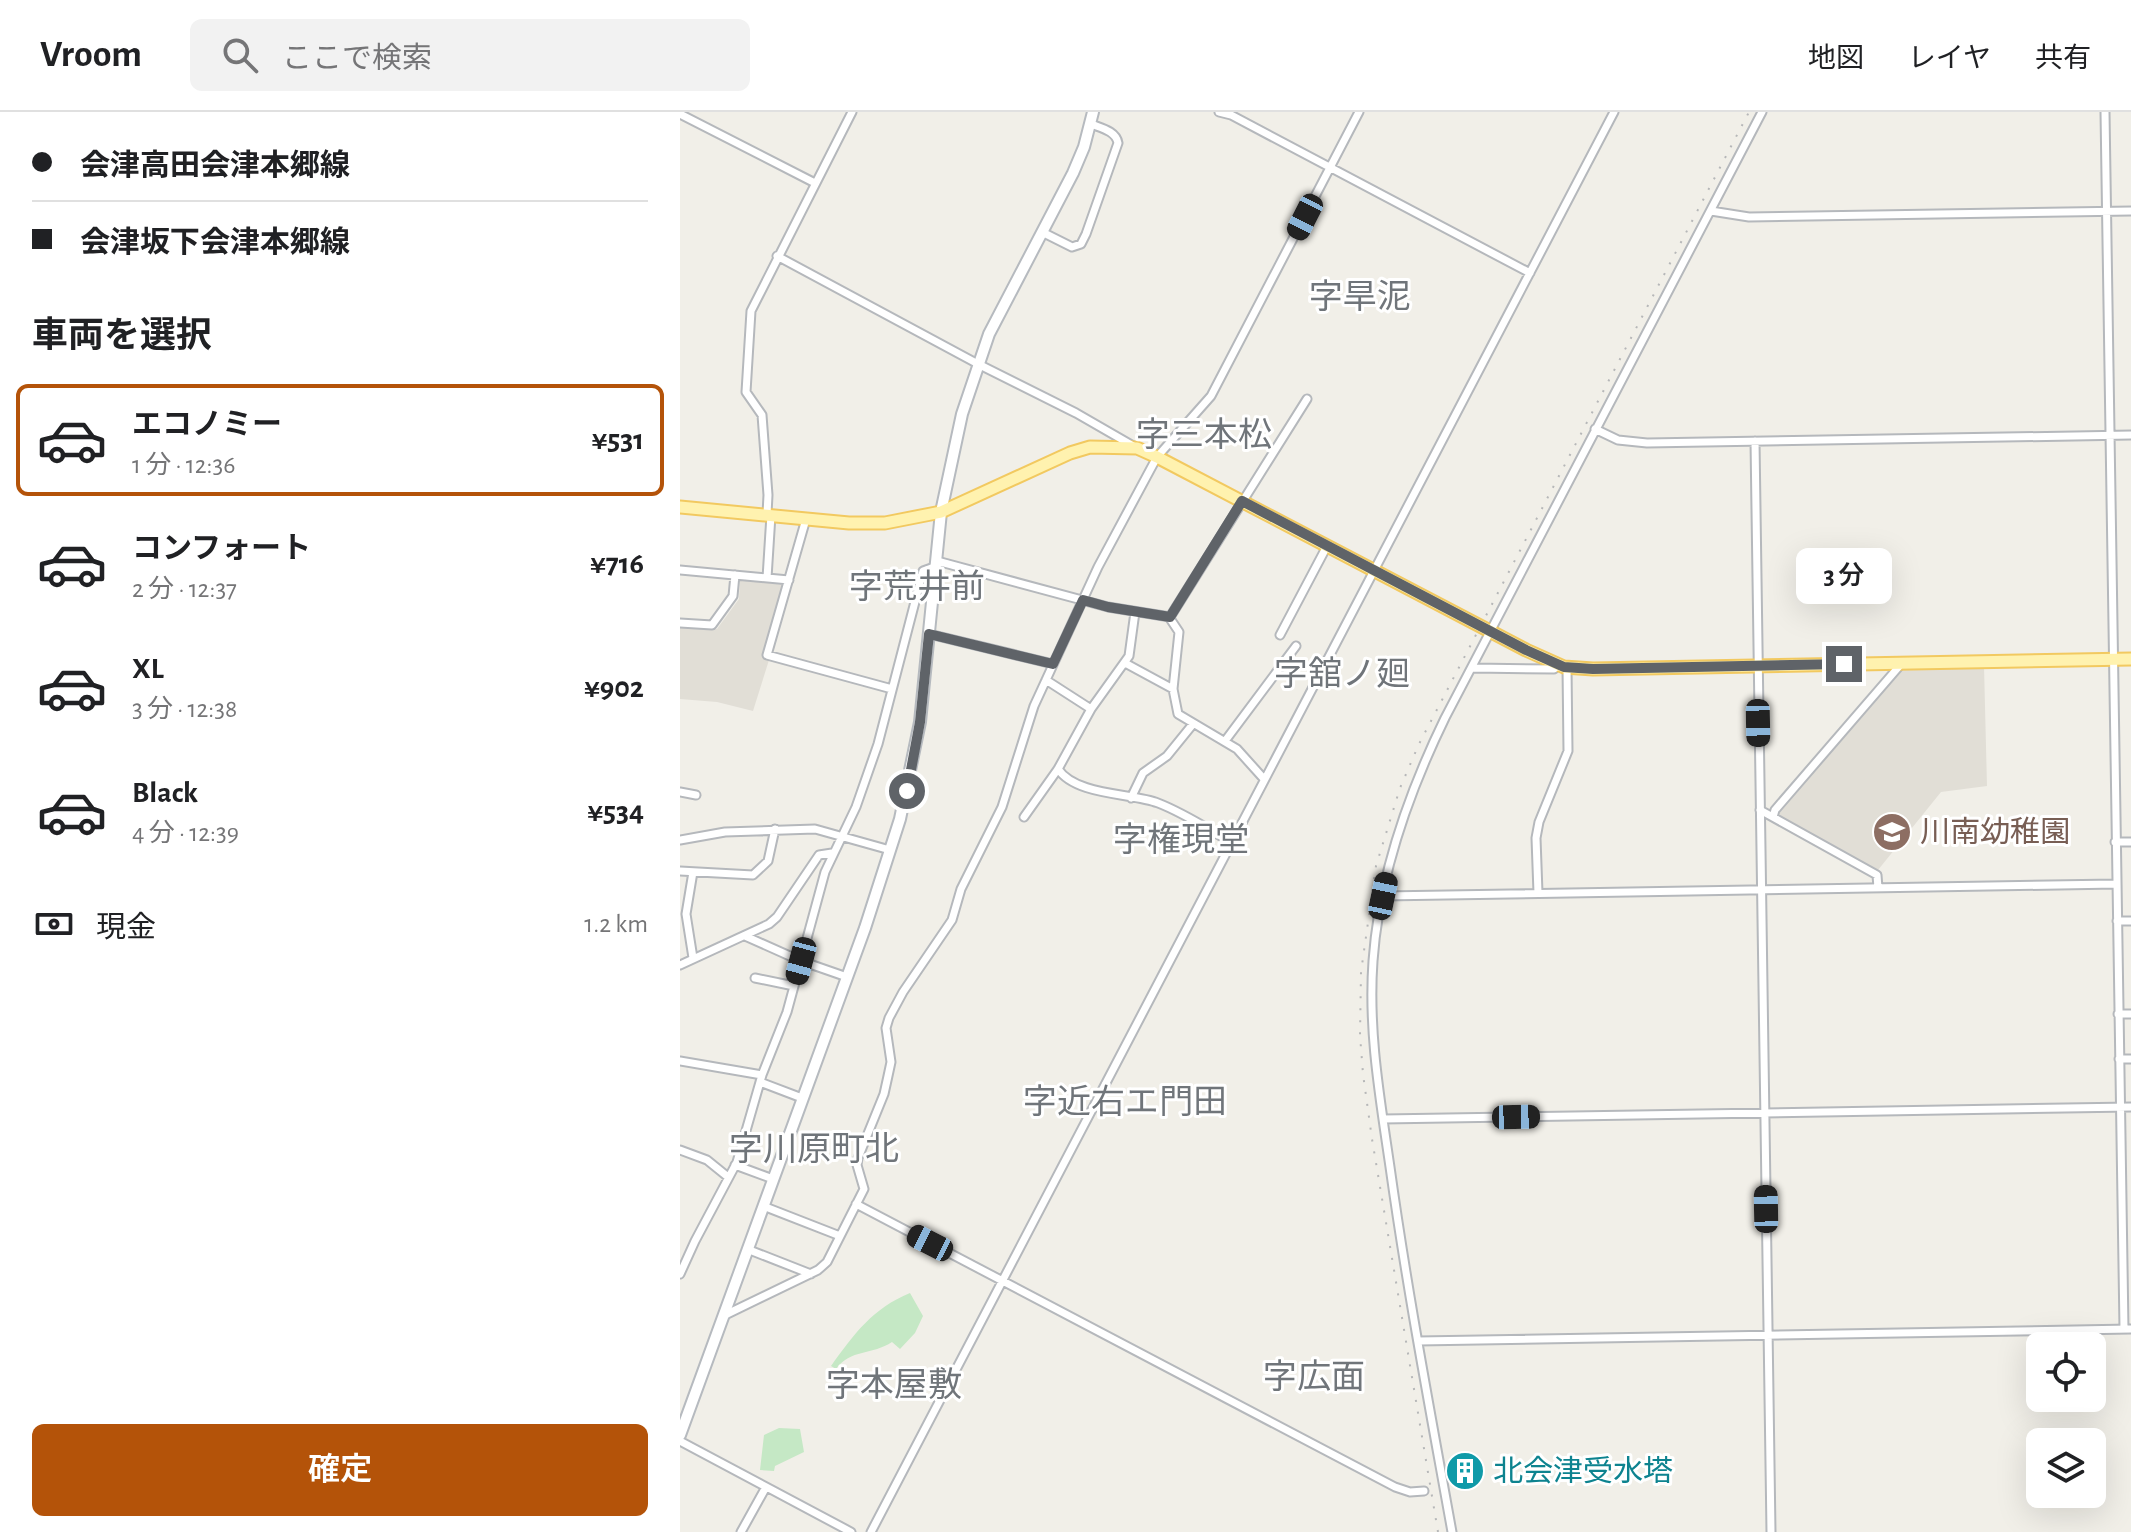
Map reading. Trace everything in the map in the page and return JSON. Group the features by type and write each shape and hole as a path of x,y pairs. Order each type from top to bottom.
{"main road":[{"path":"680,1435 847,977 890,850 914,762 941,512 951,457 978,364 989,334 1073,173 1093,112"},
{"path":"680,507 885,523 941,512 1070,453 1100,446 1137,448 1563,666 2131,659"}],"street":[{"path":"767,578 769,515 762,415 748,397 746,385 751,311 852,112"},
{"path":"1219,112 1231,114 1530,273"},
{"path":"723,1316 811,1274 827,1262 864,1184 857,1165 858,1158 884,1094 891,1062 886,1034 889,1018 956,912 961,889 1002,807 1021,740 1098,567 1157,457 1211,396 1359,112"},
{"path":"871,1532 1614,112"},
{"path":"1452,1532 1418,1341 1375,1060 1372,1005 1375,949 1383,896 1393,851 1417,778 1451,707 1762,112"},
{"path":"1418,1341 2127,1329 2118,1014 2105,112"},
{"path":"680,114 815,183"},
{"path":"1042,232 1072,247 1081,244 1086,234 1118,143 1116,136 1091,124"},
{"path":"1711,211 1749,217 2131,211"},
{"path":"777,256 1137,448"},
{"path":"1169,617 1307,399"},
{"path":"1595,429 1627,442 2131,435"},
{"path":"1755,441 1771,1532"},
{"path":"806,519 767,655 892,689"},
{"path":"1280,635 1327,546"},
{"path":"680,1274 735,1165 761,1078 794,986 817,896 832,853 868,776 923,571 937,564 1135,612 1169,617 1179,632 1173,689 1178,714 1225,741 1246,758 1264,779"},
{"path":"680,570 789,580"},
{"path":"680,623 712,625 733,596 735,575"},
{"path":"1024,817 1058,769 1091,709 1129,656 1135,612"},
{"path":"929,634 1053,664"},
{"path":"1225,741 1296,646"},
{"path":"1125,663 1173,689"},
{"path":"1773,817 1775,810 1902,663"},
{"path":"1473,668 1554,669 1563,666 1568,751 1539,822 1536,838 1538,893"},
{"path":"1046,680 1091,709"},
{"path":"1131,798 1143,773 1167,756 1193,724"},
{"path":"1058,769 1062,776 1103,793 1154,801 1231,842"},
{"path":"680,792 696,795"},
{"path":"1760,810 1877,875 1878,888"},
{"path":"680,871 753,875 768,861 775,829"},
{"path":"680,840 725,832 815,829 890,850"},
{"path":"2115,842 2131,842"},
{"path":"680,965 745,936 777,917 819,855 832,853"},
{"path":"693,872 686,914 693,958"},
{"path":"1383,896 2116,884"},
{"path":"2117,921 2131,921"},
{"path":"745,936 847,977"},
{"path":"755,978 794,986"},
{"path":"2118,1014 2131,1014"},
{"path":"2119,1059 2131,1059"},
{"path":"680,1061 761,1078 802,1098"},
{"path":"1383,1119 2131,1107"},
{"path":"680,1150 707,1160 728,1177"},
{"path":"735,1165 773,1179"},
{"path":"2121,1167 2131,1167"},
{"path":"856,1204 1402,1490 1424,1491"},
{"path":"763,1206 840,1236"},
{"path":"747,1249 811,1274"},
{"path":"680,1441 851,1532"},
{"path":"741,1532 766,1487"}],"shaded area":[{"path":"740,579 784,585 763,657 769,660 753,711 717,702 680,699 680,626 717,629 739,599"},
{"path":"1984,666 1987,786 1941,792 1878,870 1779,818 1778,811 1903,668"}],"green space":[{"path":"910,1293 923,1316 915,1333 900,1349 892,1342 848,1358 836,1369 831,1366 875,1314"},
{"path":"779,1428 800,1429 804,1452 775,1466 774,1471 760,1470 764,1435"}],"railway":[{"path":"1438,1532 1363,1074 1361,972 1376,866 1400,788 1419,744 1749,112"}],"place":[{"name":"川南幼稚園","path":"1892,832"},
{"name":"北会津受水塔","path":"1465,1471"}],"district":[{"name":"字旱泥","path":"1360,296"},
{"name":"字三本松","path":"1204,434"},
{"name":"字荒井前","path":"917,586"},
{"name":"字舘ノ廻","path":"1342,673"},
{"name":"字権現堂","path":"1181,839"},
{"name":"字近右エ門田","path":"1125,1101"},
{"name":"字川原町北","path":"814,1148"},
{"name":"字広面","path":"1314,1376"},
{"name":"字本屋敷","path":"894,1384"}],"route":[{"path":"907,791 920,722 929,634 1053,664 1083,600 1170,617 1242,501 1541,658 1564,667 1844,664"}]}
